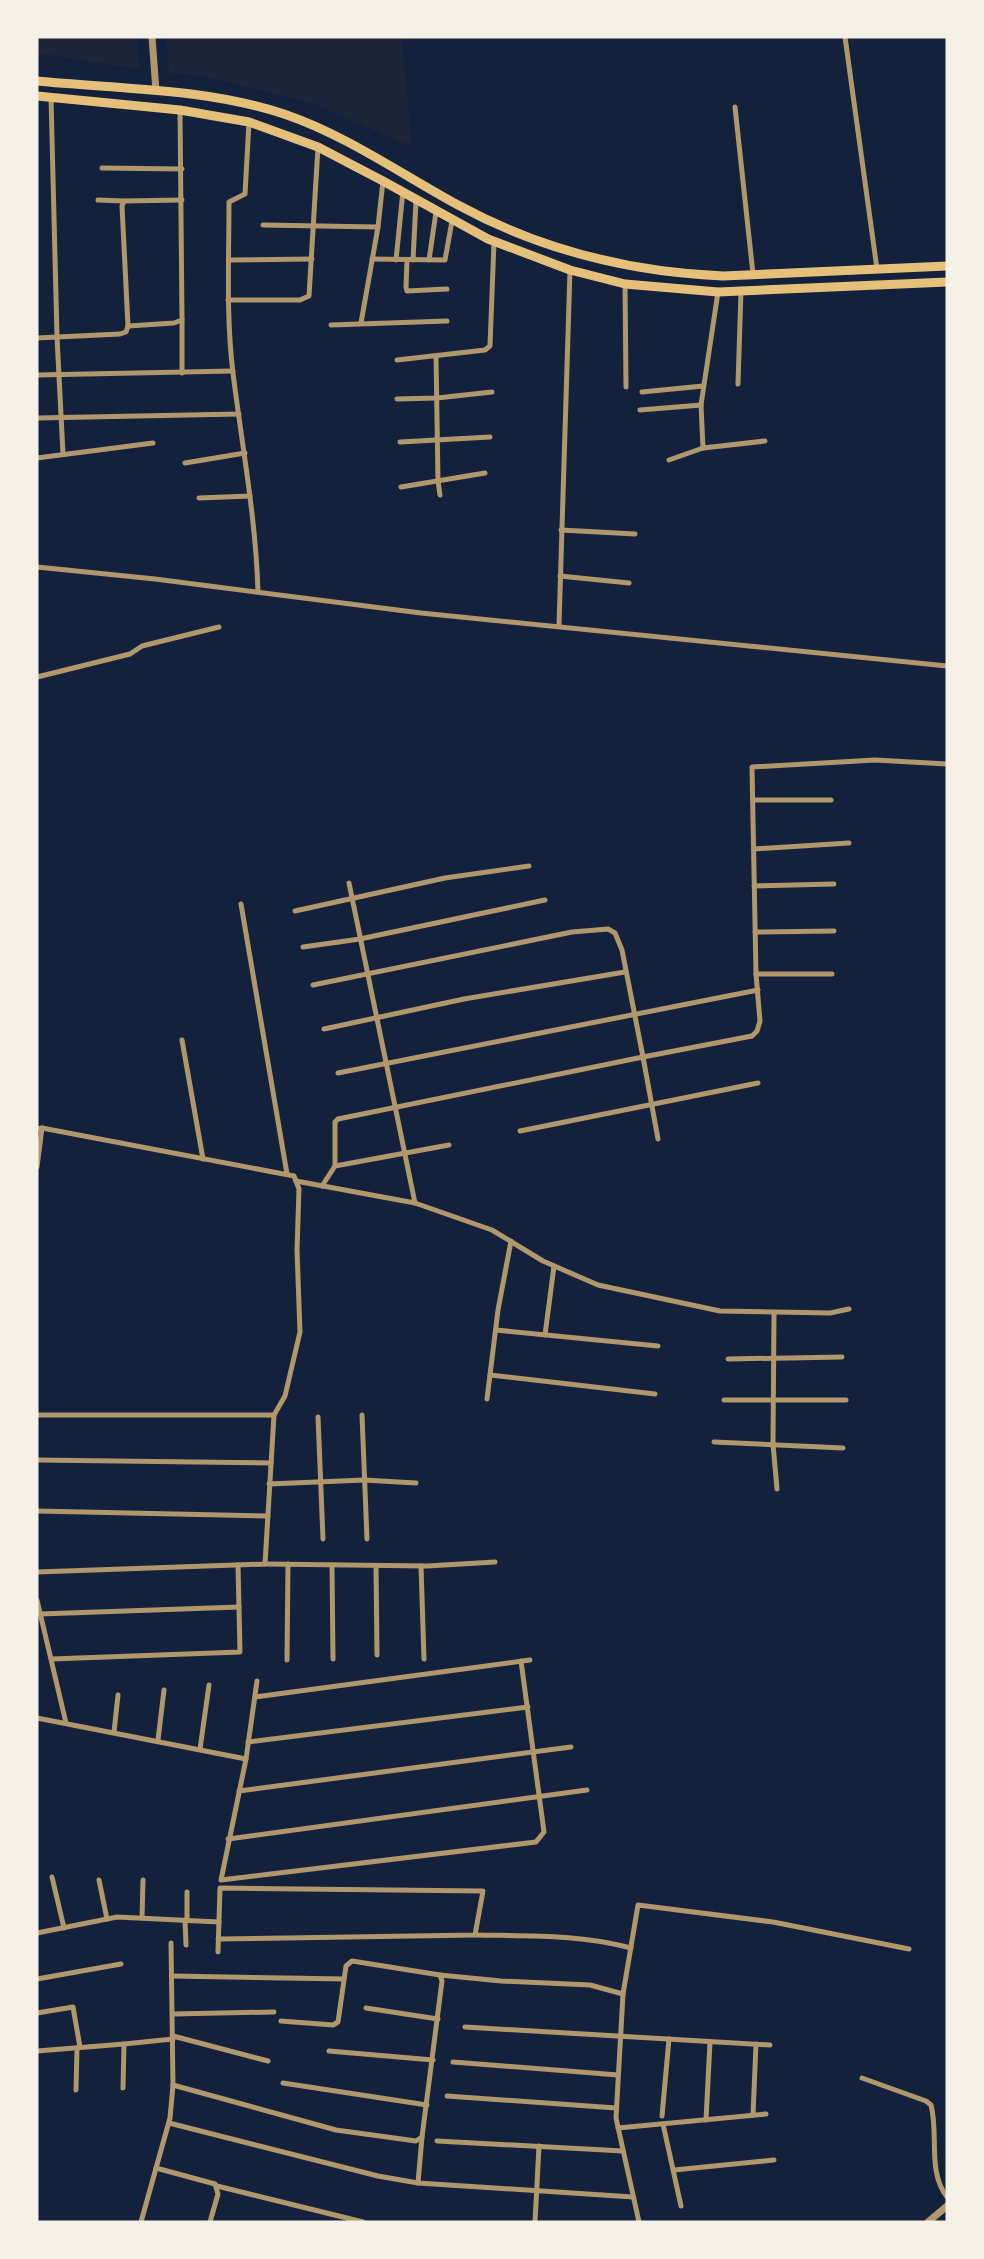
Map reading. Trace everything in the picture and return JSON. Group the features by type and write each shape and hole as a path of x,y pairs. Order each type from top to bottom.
{"highway":[{"path":"37,81 156,91 239,102 284,114 358,148 493,223 567,252 625,266 693,275 947,267"},
{"path":"37,96 180,110 249,122 318,147 494,242 569,270 625,284 718,292 947,282"},
{"path":"351,164 358,148"}],"street":[{"path":"152,37 156,91"},
{"path":"845,37 877,269"},
{"path":"51,97 63,454"},
{"path":"735,107 753,274"},
{"path":"180,110 182,373"},
{"path":"249,122 245,194 229,202 228,300 233,371 250,496 258,592"},
{"path":"228,300 300,300 309,296 318,147"},
{"path":"102,168 182,169"},
{"path":"361,323 383,181"},
{"path":"396,260 403,191"},
{"path":"98,200 182,200"},
{"path":"37,338 126,332 124,201"},
{"path":"416,201 407,291 447,289"},
{"path":"429,260 436,212"},
{"path":"372,259 445,260 452,221"},
{"path":"262,225 377,228"},
{"path":"397,359 485,350 490,346 494,242"},
{"path":"229,260 312,259"},
{"path":"559,625 569,270"},
{"path":"625,284 626,387"},
{"path":"738,384 741,291"},
{"path":"703,448 701,405 718,292"},
{"path":"128,326 182,320"},
{"path":"331,325 447,321"},
{"path":"436,356 440,495"},
{"path":"37,375 233,371"},
{"path":"642,392 703,386"},
{"path":"397,399 492,392"},
{"path":"640,410 701,405"},
{"path":"37,418 239,414"},
{"path":"400,442 490,437"},
{"path":"668,460 703,448 765,441"},
{"path":"37,458 153,443"},
{"path":"185,463 245,453"},
{"path":"401,487 485,473"},
{"path":"199,498 250,496"},
{"path":"561,530 635,534"},
{"path":"37,567 421,613 947,666"},
{"path":"560,576 629,583"},
{"path":"37,677 130,654 142,646 219,627"},
{"path":"322,1186 335,1166 335,1122 338,1119 752,1036 760,1021 756,974 752,767 875,760 947,764"},
{"path":"753,800 831,800"},
{"path":"754,849 849,843"},
{"path":"295,911 444,877 529,866"},
{"path":"349,883 415,1203"},
{"path":"754,886 834,884"},
{"path":"303,947 360,939 545,901"},
{"path":"241,904 287,1174"},
{"path":"313,985 572,932 608,929 615,933 621,950 657,1139"},
{"path":"755,932 834,931"},
{"path":"324,1029 464,999 625,972"},
{"path":"756,974 832,974"},
{"path":"338,1073 758,990"},
{"path":"182,1040 203,1159"},
{"path":"520,1130 758,1083"},
{"path":"37,1167 39,1128 294,1176 299,1189 297,1250 300,1332 285,1396 274,1415 265,1564"},
{"path":"335,1166 449,1144"},
{"path":"296,1181 415,1203 492,1230 554,1266 598,1284 720,1311 830,1313 849,1309"},
{"path":"487,1399 511,1241"},
{"path":"545,1335 554,1266"},
{"path":"774,1313 773,1444 777,1489"},
{"path":"496,1330 658,1346"},
{"path":"728,1359 842,1357"},
{"path":"490,1375 654,1394"},
{"path":"723,1400 846,1400"},
{"path":"37,1415 274,1415"},
{"path":"362,1415 367,1539"},
{"path":"318,1417 323,1539"},
{"path":"714,1442 844,1448"},
{"path":"37,1460 271,1463"},
{"path":"270,1484 364,1480 416,1483"},
{"path":"37,1511 268,1516"},
{"path":"37,1572 265,1564 421,1566 495,1562"},
{"path":"287,1660 288,1564"},
{"path":"52,1659 240,1652 238,1565"},
{"path":"332,1565 333,1659"},
{"path":"376,1566 377,1655"},
{"path":"421,1566 424,1659"},
{"path":"37,1600 66,1723"},
{"path":"40,1614 239,1606"},
{"path":"255,1697 530,1660"},
{"path":"257,1681 246,1759 221,1880 536,1842 544,1832 522,1661"},
{"path":"200,1749 209,1685"},
{"path":"158,1740 164,1690"},
{"path":"114,1732 118,1695"},
{"path":"248,1742 528,1707"},
{"path":"37,1718 246,1759"},
{"path":"239,1791 571,1747"},
{"path":"228,1839 587,1790"},
{"path":"52,1877 64,1928"},
{"path":"99,1880 107,1919"},
{"path":"142,1919 143,1880"},
{"path":"218,1952 220,1888 483,1891 475,1935"},
{"path":"186,1945 187,1892"},
{"path":"629,2222 638,2221 616,2108 623,1994 638,1905 773,1922 909,1949"},
{"path":"37,1933 117,1917 219,1922"},
{"path":"218,1939 475,1935 565,1937 604,1941 631,1948"},
{"path":"141,2222 169,2123 173,2085 171,1943"},
{"path":"281,2021 336,2024 339,2020 347,1964 355,1961 440,1975 590,1985 623,1994"},
{"path":"37,1979 121,1964"},
{"path":"418,2183 438,2019 442,1981 440,1975"},
{"path":"172,1976 344,1979"},
{"path":"37,2013 74,2007 78,2048 76,2090"},
{"path":"366,2008 438,2019"},
{"path":"173,2014 274,2012"},
{"path":"465,2027 770,2045"},
{"path":"37,2051 173,2038 268,2061"},
{"path":"662,2116 668,2039"},
{"path":"706,2120 710,2042"},
{"path":"123,2088 124,2044"},
{"path":"753,2115 757,2044"},
{"path":"329,2051 433,2060"},
{"path":"453,2062 618,2075"},
{"path":"862,2078 931,2105 936,2167 940,2185 947,2197"},
{"path":"283,2083 427,2105"},
{"path":"173,2085 336,2130 416,2141 422,2137"},
{"path":"447,2096 616,2108"},
{"path":"618,2128 766,2114"},
{"path":"169,2123 378,2176 418,2183 633,2197"},
{"path":"663,2124 681,2206"},
{"path":"437,2141 623,2151"},
{"path":"535,2222 539,2146"},
{"path":"674,2170 774,2160"},
{"path":"156,2168 363,2222"},
{"path":"210,2222 218,2194 217,2186"},
{"path":"928,2222 947,2206"}],"shaded area":[{"path":"37,37 137,37 139,69 37,53"},
{"path":"166,37 402,37 412,147 312,103 209,77 169,73"}]}
